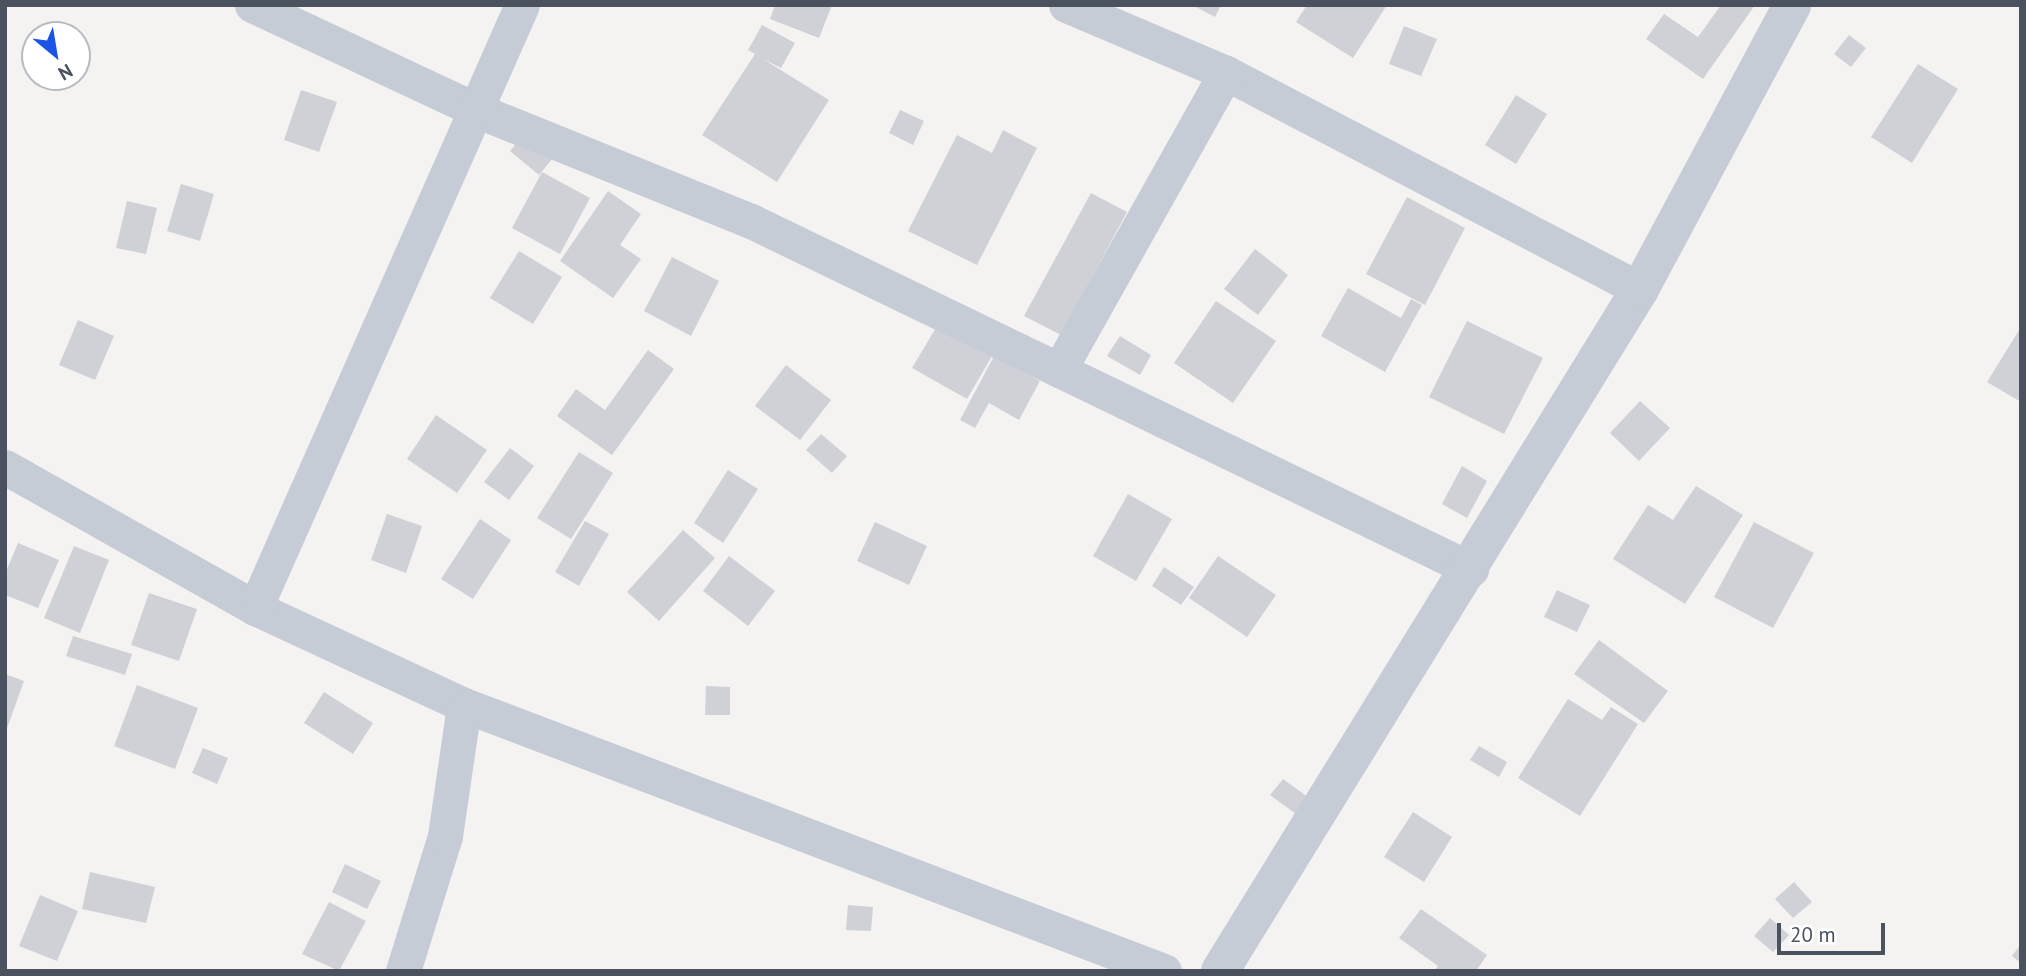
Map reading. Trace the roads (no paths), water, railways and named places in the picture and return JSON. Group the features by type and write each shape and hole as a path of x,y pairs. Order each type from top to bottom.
{"street":[{"path":"252,5 476,110 751,221 1471,569"},
{"path":"256,608 522,5"},
{"path":"1066,5 1226,73 1640,289"},
{"path":"1220,971 1471,569 1640,289 1792,5"},
{"path":"1059,370 1226,73"},
{"path":"5,467 256,608 464,705 1164,971"},
{"path":"402,971 445,836 464,705"}]}
